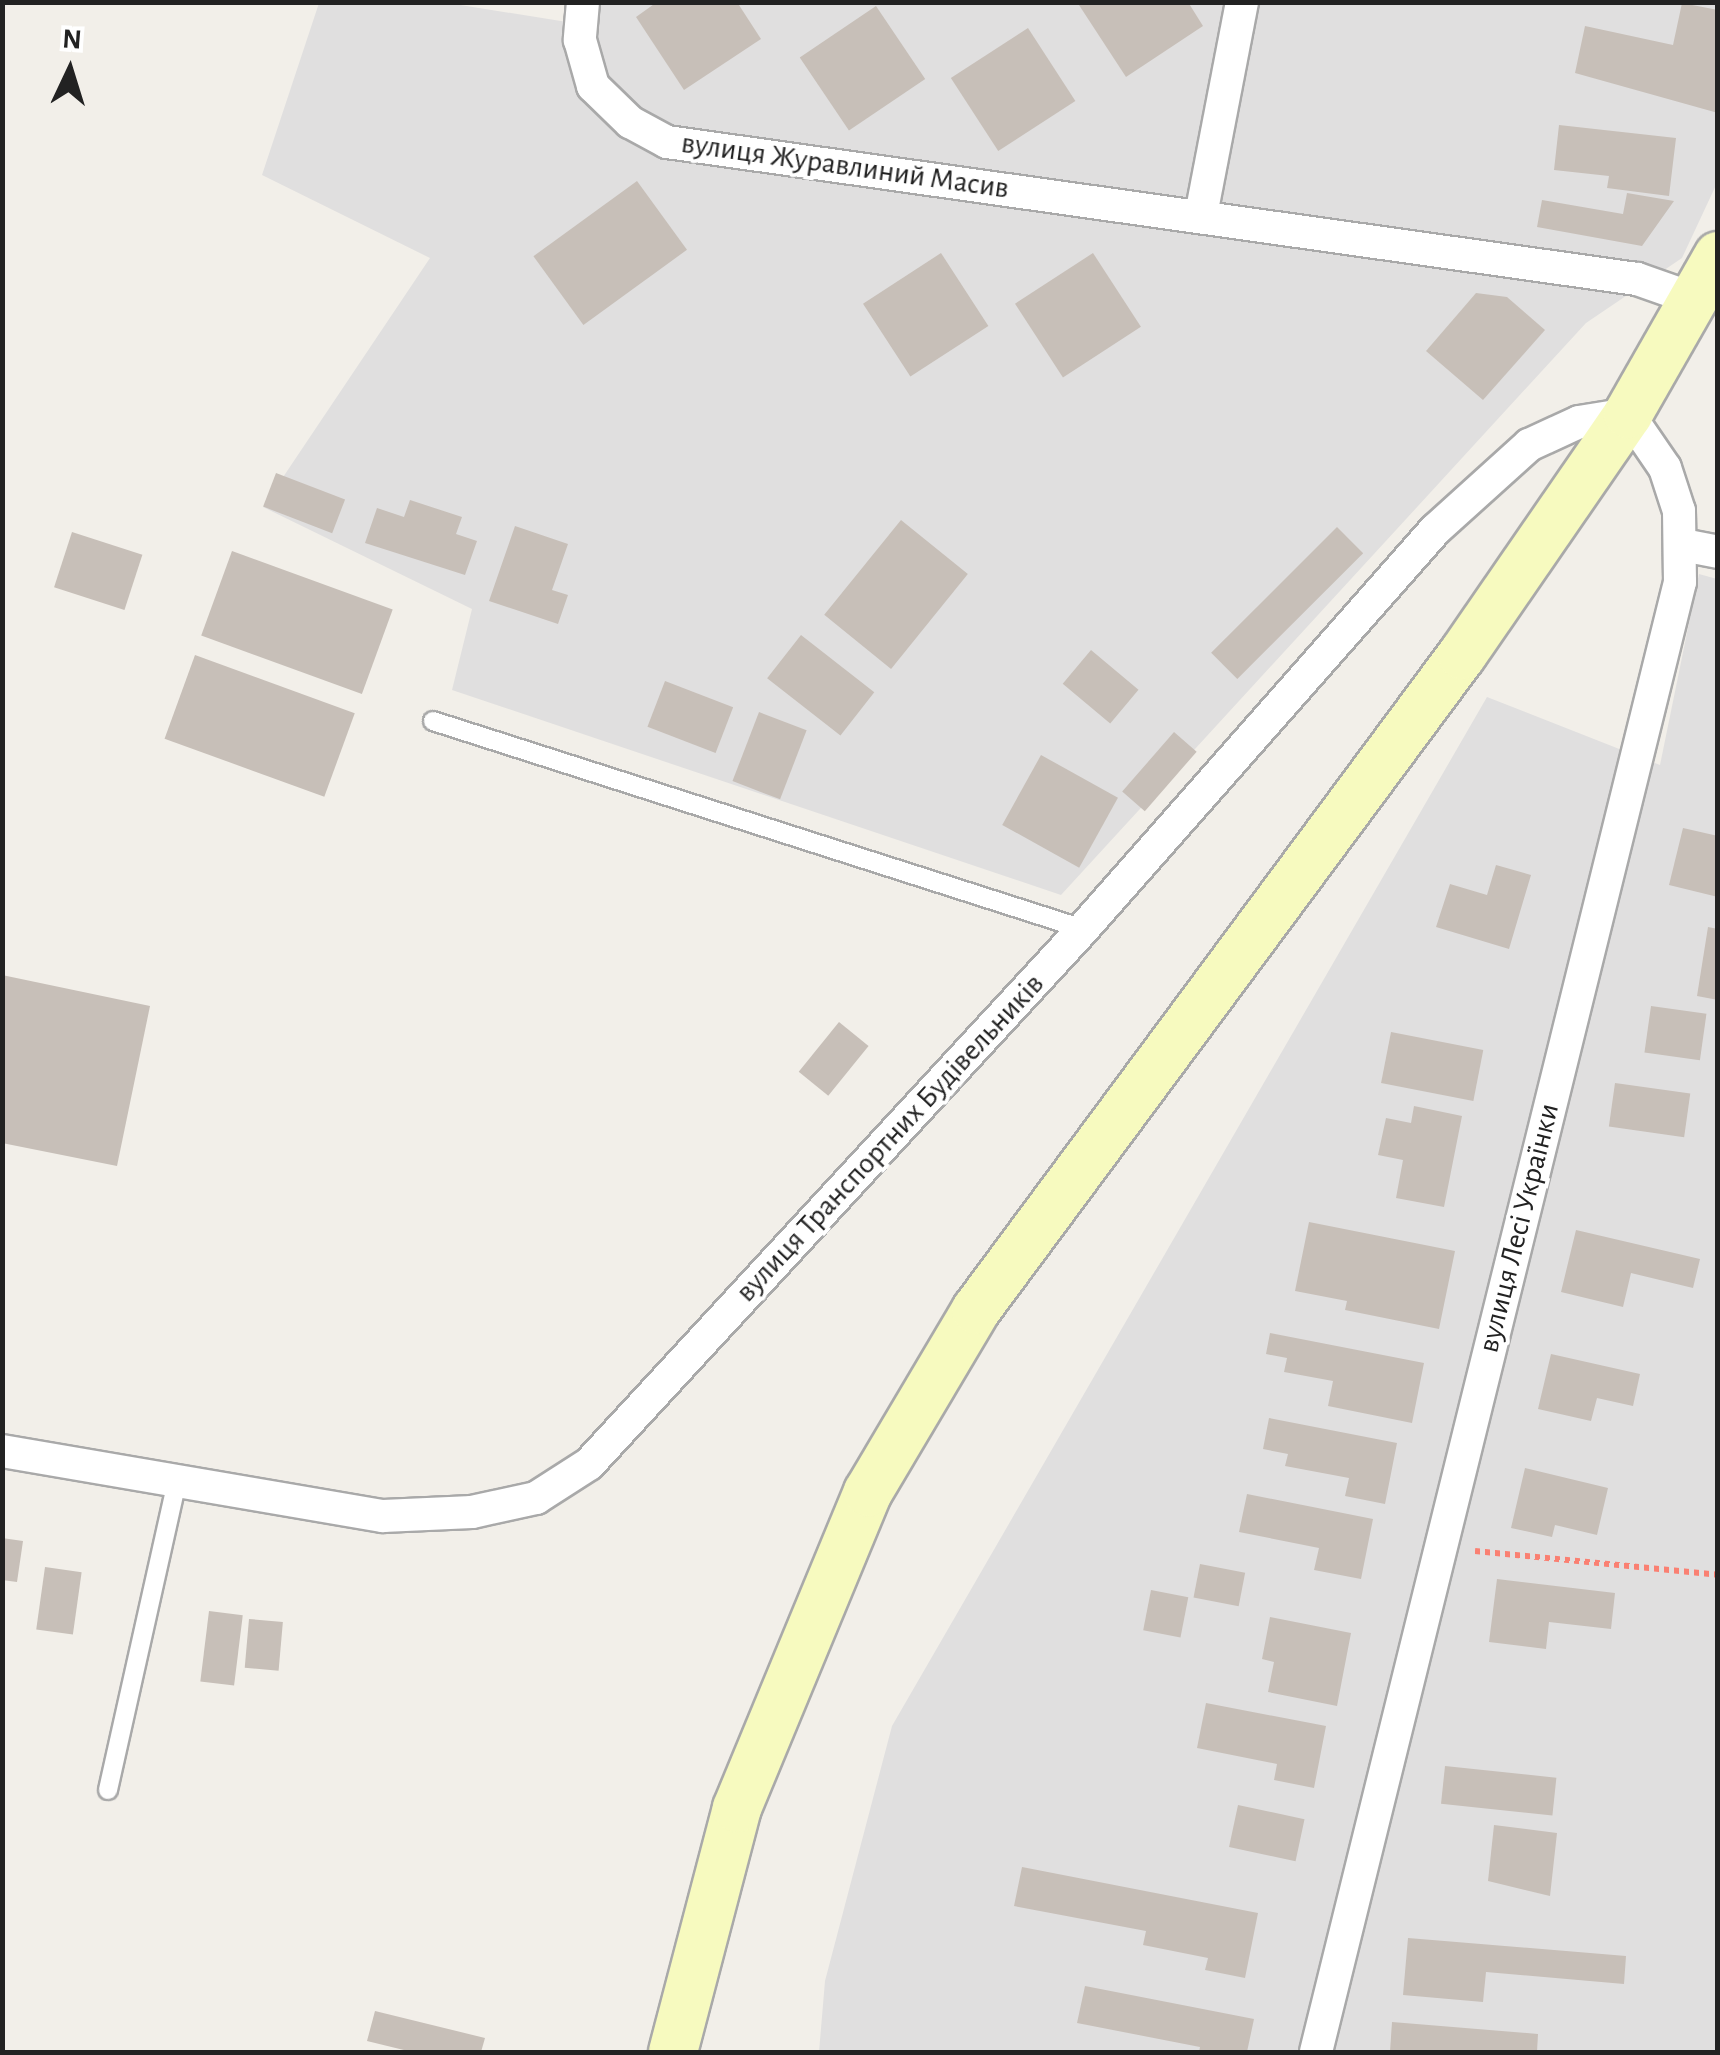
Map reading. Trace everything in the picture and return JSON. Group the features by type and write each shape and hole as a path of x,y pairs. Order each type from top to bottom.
{"main road":[{"path":"674,2052 737,1808 868,1492 976,1310 1450,671 1628,414 1718,256"}],"street":[{"name":"вулиця Журавлиний Масив","path":"583,2 580,40 593,86 630,122 667,142 1637,279 1694,299"},
{"path":"1201,215 1242,2"},
{"name":"вулиця Лесі Українки","path":"1316,2052 1680,582 1683,545 1665,468 1628,414"},
{"name":"вулиця Транспортних Будівельників","path":"2,1451 176,1486 383,1516 472,1512 536,1498 589,1464 1083,929 1435,530 1529,445 1580,422 1628,414"},
{"path":"1683,545 1718,552"}],"lane":[{"path":"433,721 1083,929"},
{"path":"108,1790 176,1486"}],"path":[{"path":"1439,1548 1718,1575"}],"shaded area":[{"path":"600,2 1717,3 1717,183 1682,258 1586,323 1061,895 452,690 472,609 263,507 430,258 262,175 319,3 448,3 598,27"},
{"path":"1699,574 1717,579 1717,2052 819,2052 825,1981 892,1726 1487,697 1660,765"}],"building":[{"path":"657,2 737,2 761,39 684,90 636,17"},
{"path":"1077,2 1188,2 1203,26 1126,77"},
{"path":"1682,3 1718,10 1718,113 1575,73 1585,26 1673,45"},
{"path":"876,6 925,79 849,130 800,57"},
{"path":"1028,28 1075,101 998,151 951,78"},
{"path":"1559,125 1676,138 1669,196 1607,188 1609,176 1554,170"},
{"path":"637,181 687,250 583,325 533,256"},
{"path":"1627,193 1674,201 1642,246 1537,227 1542,200 1623,214"},
{"path":"941,253 988,326 910,377 863,304"},
{"path":"1093,253 1141,327 1063,377 1015,304"},
{"path":"1476,293 1507,297 1545,330 1483,400 1426,351"},
{"path":"276,473 345,500 332,533 263,507"},
{"path":"410,500 462,517 456,534 477,541 465,575 365,543 377,508 404,517"},
{"path":"901,520 968,574 891,669 824,615"},
{"path":"515,526 568,544 552,590 568,595 558,624 489,601"},
{"path":"1337,527 1363,553 1237,679 1211,653"},
{"path":"72,532 142,555 124,610 54,587"},
{"path":"232,551 393,609 362,694 201,636"},
{"path":"801,635 874,692 840,736 767,678"},
{"path":"1091,650 1138,690 1110,724 1063,684"},
{"path":"195,655 355,713 324,797 165,739"},
{"path":"665,681 733,707 716,753 647,727"},
{"path":"759,712 807,730 780,799 732,781"},
{"path":"1174,732 1197,752 1145,811 1122,792"},
{"path":"1041,755 1118,798 1079,868 1002,825"},
{"path":"1683,828 1718,836 1718,897 1669,885"},
{"path":"1496,865 1531,875 1509,949 1436,927 1450,884 1487,895"},
{"path":"1708,927 1718,929 1718,1000 1697,996"},
{"path":"2,975 150,1006 117,1166 2,1143"},
{"path":"1651,1006 1706,1014 1700,1060 1644,1053"},
{"path":"839,1022 869,1046 828,1096 799,1072"},
{"path":"1391,1032 1483,1050 1473,1101 1381,1083"},
{"path":"1615,1083 1690,1094 1684,1137 1609,1127"},
{"path":"1414,1106 1462,1116 1444,1207 1396,1198 1403,1160 1378,1155 1386,1118 1411,1123"},
{"path":"1309,1222 1455,1251 1439,1329 1345,1310 1347,1301 1295,1291"},
{"path":"1576,1230 1700,1259 1693,1288 1631,1273 1623,1307 1561,1292"},
{"path":"1270,1333 1424,1363 1412,1423 1328,1406 1333,1381 1284,1372 1287,1358 1266,1354"},
{"path":"1551,1354 1640,1374 1633,1406 1597,1398 1591,1421 1538,1409"},
{"path":"1269,1418 1397,1443 1385,1504 1345,1496 1349,1478 1285,1466 1288,1454 1263,1449"},
{"path":"1525,1468 1608,1488 1597,1535 1555,1525 1552,1537 1511,1528"},
{"path":"1247,1494 1373,1519 1361,1579 1314,1570 1319,1548 1239,1532"},
{"path":"2,1538 23,1541 17,1582 2,1580"},
{"path":"1200,1564 1245,1573 1239,1606 1194,1597"},
{"path":"45,1567 82,1572 73,1635 36,1629"},
{"path":"1497,1579 1615,1593 1611,1629 1549,1622 1546,1649 1489,1642"},
{"path":"1151,1590 1188,1597 1180,1637 1143,1630"},
{"path":"209,1611 243,1615 234,1686 200,1681"},
{"path":"1270,1617 1351,1633 1337,1706 1268,1692 1274,1662 1262,1659"},
{"path":"249,1619 283,1622 279,1671 245,1668"},
{"path":"1206,1703 1326,1726 1314,1788 1274,1780 1277,1764 1197,1748"},
{"path":"1445,1766 1556,1778 1552,1815 1441,1804"},
{"path":"1238,1805 1305,1819 1296,1861 1229,1847"},
{"path":"1494,1825 1557,1833 1550,1896 1488,1881"},
{"path":"1022,1867 1258,1913 1245,1978 1205,1970 1208,1958 1143,1945 1146,1931 1014,1906"},
{"path":"1408,1938 1626,1956 1624,1984 1486,1972 1483,2002 1403,1995"},
{"path":"1085,1986 1254,2019 1247,2052 1199,2052 1200,2047 1077,2023"},
{"path":"375,2011 485,2038 481,2052 412,2052 367,2041"},
{"path":"1392,2022 1538,2034 1537,2052 1390,2052"}]}
